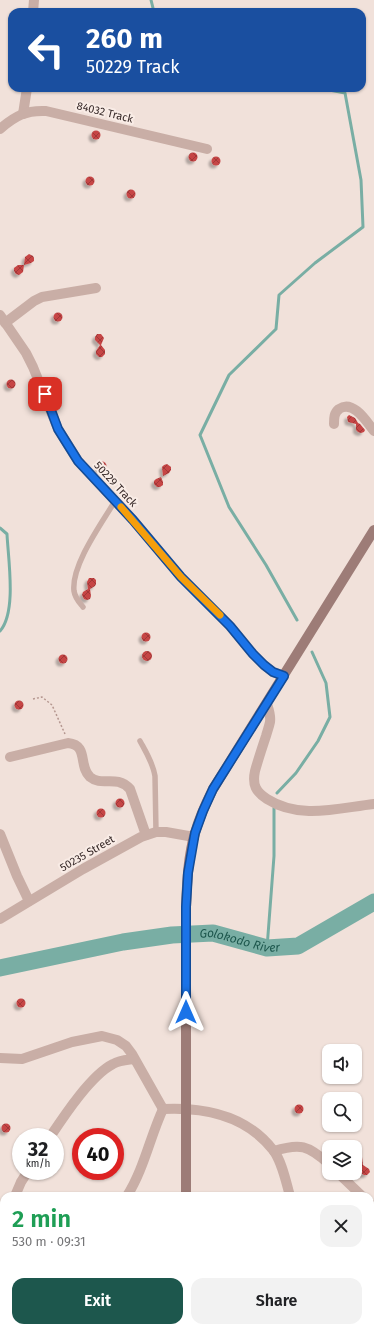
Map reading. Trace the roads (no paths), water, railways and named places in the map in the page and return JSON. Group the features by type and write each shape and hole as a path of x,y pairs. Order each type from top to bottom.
{"street":[{"path":"23,114 26,92"},
{"name":"84032 Track","path":"0,128 14,118 23,114 35,110 46,111 207,149"},
{"path":"2,319 42,297 96,288"},
{"name":"50229 Track","path":"2,319 26,353 58,429 78,461 181,577 230,626 253,654 273,672 284,676"},
{"path":"334,424 334,416 336,411 340,408 346,407 355,410 374,431"},
{"path":"186,1192 186,907 188,873 194,837 203,811 213,789 374,530"},
{"path":"267,704 270,712 270,722 255,774 254,785 259,794 283,807 300,811 317,812 374,804"},
{"path":"10,757 68,743 74,743 81,751 85,771 90,777 96,780 119,781 130,789 151,834"},
{"name":"50235 Street","path":"0,919 128,843 151,834 166,832 194,837"},
{"path":"0,834 29,901"},
{"path":"0,1058 22,1059 72,1042 102,1036 117,1040 126,1046 163,1109"},
{"path":"56,1128 66,1113 103,1070 118,1061 134,1059"},
{"path":"163,1109 186,1108 220,1114 233,1119 253,1131 274,1151 289,1192"},
{"path":"129,1192 140,1173 154,1128 163,1109"},
{"path":"274,1151 300,1146 308,1148 322,1158"},
{"path":"17,1192 22,1180"},
{"path":"345,1180 358,1192"}],"lane":[{"path":"83,608 77,600 74,592 74,581 78,566 115,501"},
{"path":"140,741 154,769 155,776 151,834"}],"waterway":[{"path":"151,0 153,8"},
{"path":"297,620 266,565 229,507 200,435 229,375 276,329 279,295 315,263 363,227 361,180 345,93 340,92"},
{"path":"0,528 7,534 10,570 10,598 8,611 5,622 0,631"},
{"path":"277,793 296,773 318,741 330,717 326,683 312,652"},
{"path":"267,948 274,856 274,808"},
{"name":"Golokodo River","path":"0,968 123,942 172,935 213,933 267,948 298,946 374,902"}]}
